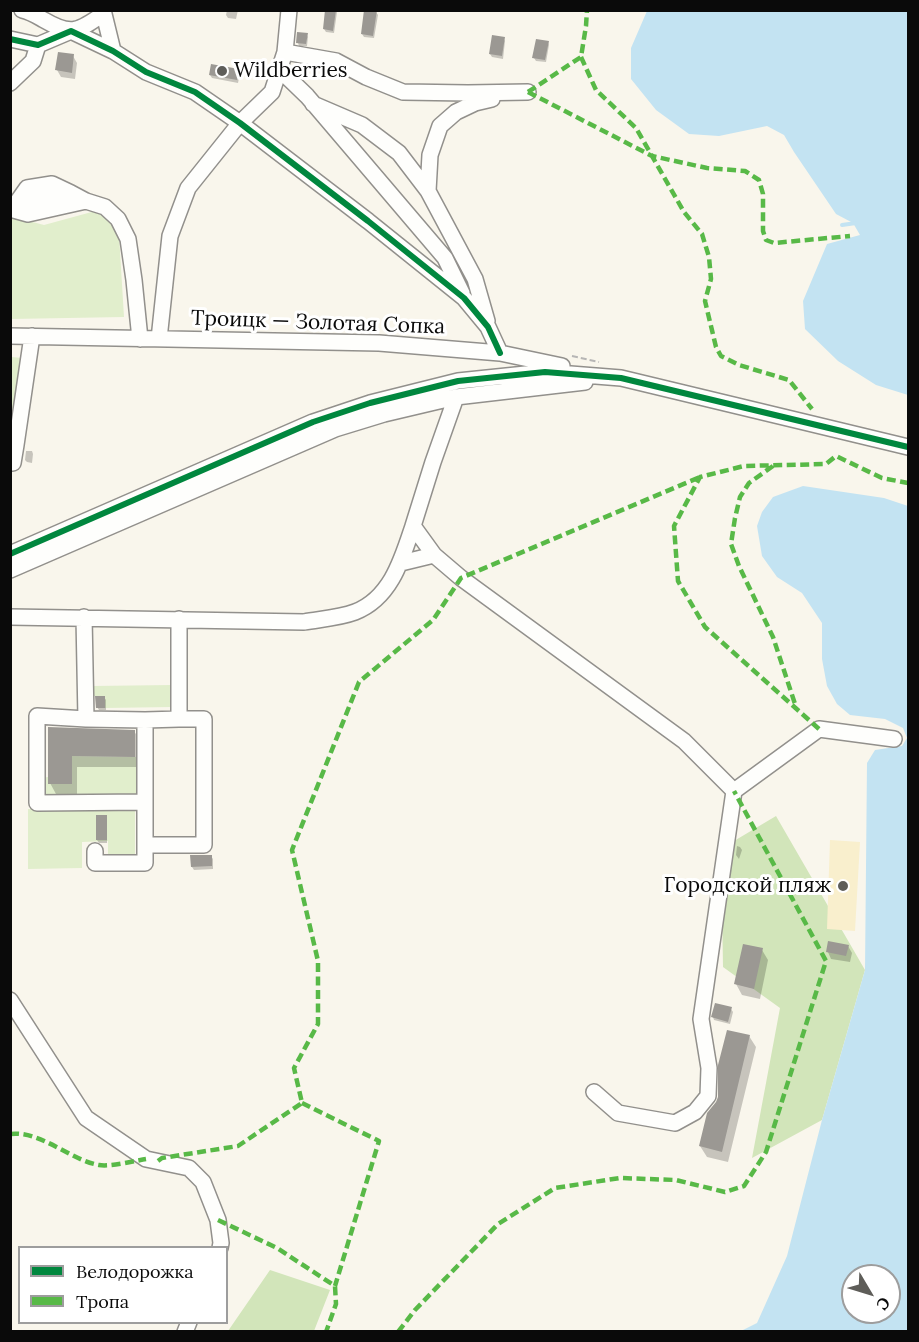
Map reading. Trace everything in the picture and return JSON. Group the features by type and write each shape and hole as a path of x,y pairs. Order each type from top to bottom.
{"street":[{"path":"22,10 112,51 146,72 195,92 240,123 368,221 464,298 488,327"},
{"path":"159,339 170,236 188,188 240,123 272,92 285,52 289,10"},
{"path":"10,39 38,45 90,24 103,12 112,51"},
{"path":"10,83 33,61 38,45"},
{"path":"285,52 336,61 366,77 403,92 528,92 475,103 456,112 440,126 430,155 428,191"},
{"path":"279,69 313,104 445,258 464,298"},
{"path":"313,104 362,125 399,153 428,191 475,279 488,327 500,353"},
{"path":"12,207 70,193 105,207 118,219 129,239 140,339"},
{"path":"12,207 28,213 86,201"},
{"name":"Троицк — Золотая Сопка","path":"10,336 379,343 500,353 621,378"},
{"path":"10,463 13,463 13,445 32,336"},
{"path":"10,554 313,422 370,403 458,381 545,372 621,378 909,447"},
{"path":"10,570 335,429 384,414 456,397 621,378"},
{"path":"10,617 304,622 356,612 375,601 393,579 401,562 456,397"},
{"path":"413,526 434,555 461,578 684,741 734,791"},
{"path":"401,562 434,555"},
{"path":"84,617 86,719"},
{"path":"179,619 179,719"},
{"path":"145,802 37,802 37,716 86,719 204,719 204,845 145,845"},
{"path":"95,851 95,863 145,863 145,720"},
{"path":"594,1092 618,1113 675,1123 695,1112 708,1096 709,1068 701,1019 734,791 819,729 894,739"},
{"path":"10,1000 86,1118 146,1159 189,1168 203,1182 218,1220 220,1246"}],"green space":[{"path":"99,210 111,222 119,235 124,317 11,319 10,216 44,225"},
{"path":"11,357 23,358 11,431"},
{"path":"172,685 172,707 105,708 105,696 92,696 92,686"},
{"path":"72,756 138,757 138,795 41,796 40,778 48,777 72,784"},
{"path":"135,808 135,856 108,856 108,841 82,842 82,868 28,869 28,809"},
{"path":"776,816 865,970 822,1120 752,1158 780,1008 723,967 722,906 734,841"},
{"path":"270,1270 330,1290 314,1331 228,1331"}],"sand":[{"name":"Городской пляж","path":"830,840 860,842 855,931 827,929"}],"water":[{"path":"647,11 908,11 908,395 876,385 838,361 805,329 803,301 827,244 860,235 853,223 836,214 784,135 767,126 719,136 689,134 656,110 631,79 631,48"},
{"path":"803,486 884,498 908,506 908,1331 741,1331 757,1323 787,1256 822,1120 865,970 867,763 875,750 902,746 907,738 903,728 885,719 850,715 837,704 827,686 822,659 822,623 802,593 777,577 762,556 757,526 762,512 773,497"}],"building":[{"path":"325,10 336,10 333,31 323,29"},
{"path":"364,10 377,10 373,36 361,34"},
{"path":"297,32 308,33 306,44 296,43"},
{"path":"492,35 505,37 502,56 489,54"},
{"path":"536,39 549,41 545,60 532,58"},
{"path":"58,52 74,54 72,73 55,70"},
{"path":"211,64 239,69 237,80 209,75"},
{"path":"95,696 105,696 105,708 96,708"},
{"path":"48,727 135,730 135,757 72,756 72,784 48,784"},
{"path":"96,815 107,815 107,840 96,840"},
{"path":"190,855 212,855 212,866 191,867"},
{"path":"828,941 849,945 846,956 826,952"},
{"path":"743,944 763,948 754,989 734,984"},
{"path":"715,1003 732,1007 728,1022 711,1017"},
{"path":"727,1030 750,1035 722,1152 699,1146 707,1113 718,1097 718,1065"}],"waterway":[{"path":"842,225 856,223"}],"marked path":[{"path":"528,92 581,57 587,10"},
{"path":"581,57 596,90 636,128 684,212 702,234 709,257 711,279 705,301 716,347 721,356 739,365 789,380 812,409"},
{"path":"528,92 652,156 707,168 745,171 759,180 763,194 763,231 766,240 774,243 850,236"},
{"path":"819,729 705,627 678,581 674,526 700,477 744,466 826,464 836,456 882,478 908,483"},
{"path":"773,466 749,483 740,497 731,544 773,637 796,707"},
{"path":"158,1161 162,1158 238,1146 302,1103 294,1068 318,1024 318,961 292,850 359,682 433,620 461,578 700,477"},
{"path":"398,1332 415,1310 498,1224 555,1188 620,1178 676,1180 725,1192 744,1186 766,1152 826,961 734,791"},
{"path":"302,1103 379,1141 335,1286"},
{"path":"10,1134 32,1136 99,1165 116,1165 146,1159"},
{"path":"218,1220 277,1248 335,1286 336,1304 326,1332"}],"cycle path":[{"path":"10,39 38,45 71,31 113,51 146,72 195,92 240,123 368,221 464,298 488,327 500,353"},
{"path":"10,554 313,422 370,403 458,381 545,372 621,378 908,447"}],"place":[{"name":"Wildberries","path":"222,71"},
{"name":"Городской пляж","path":"843,886"}]}
